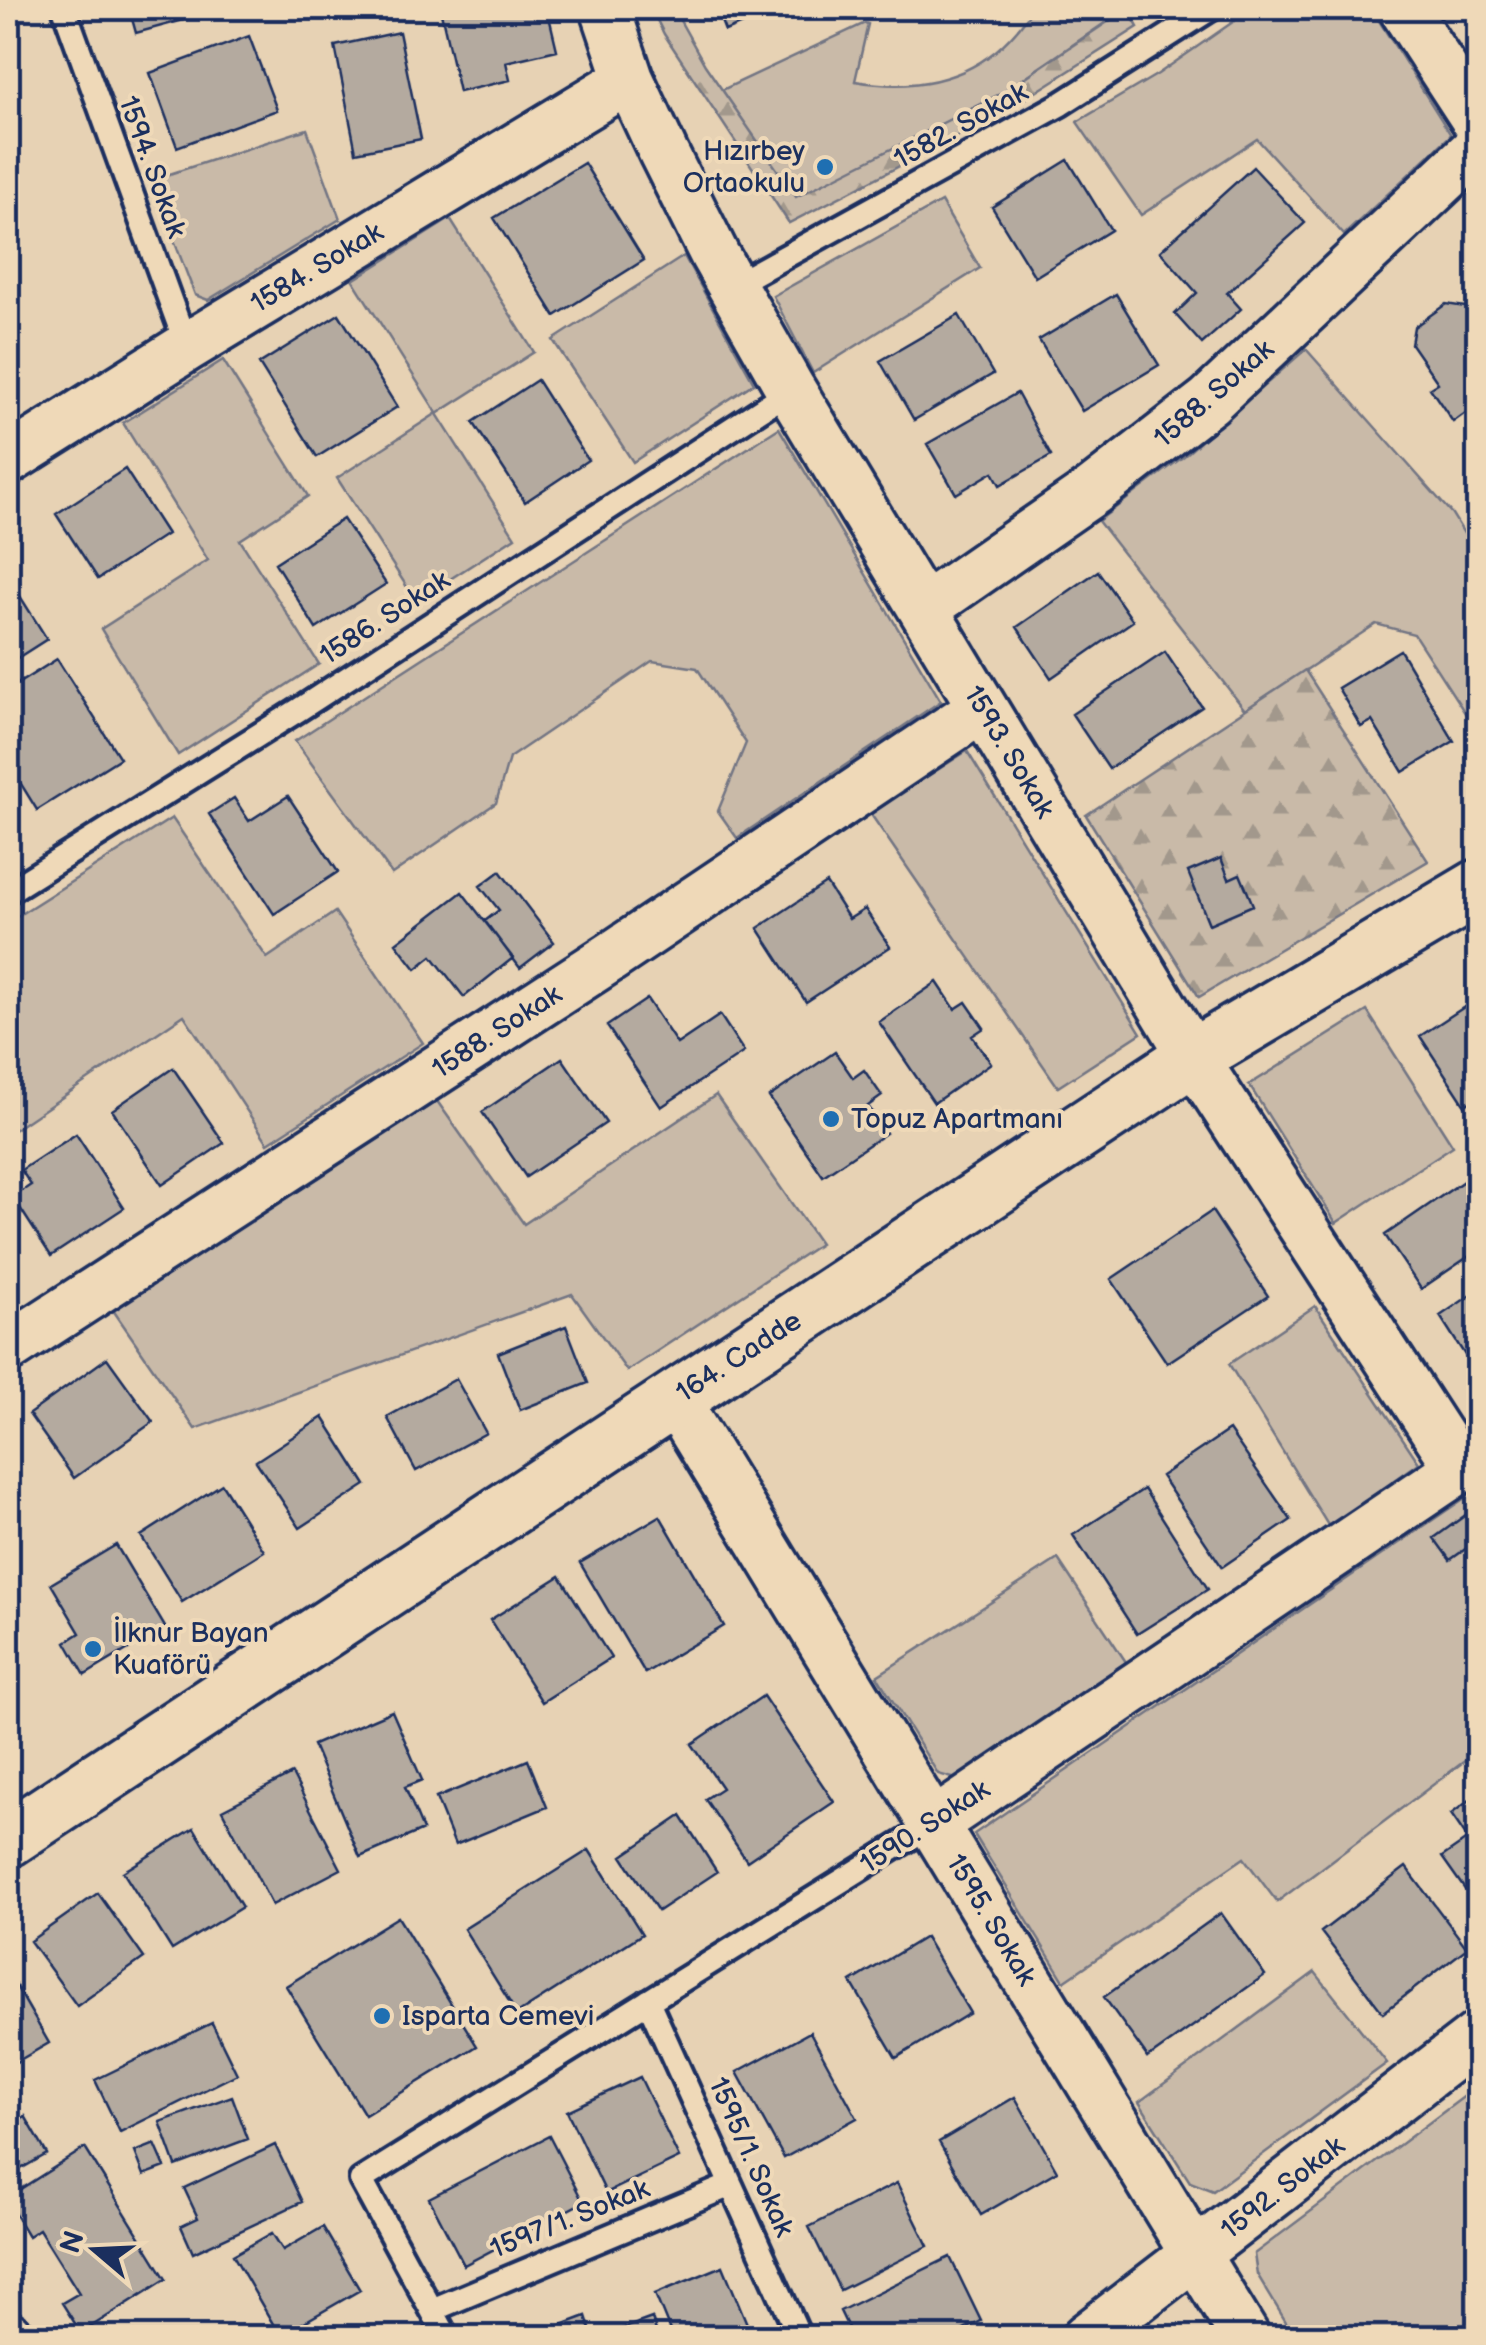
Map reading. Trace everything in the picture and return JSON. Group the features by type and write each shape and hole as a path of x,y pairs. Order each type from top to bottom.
{"main road":[{"name":"164. Cadde","path":"8,1830 675,1400 1193,1057 1478,888"}],"street":[{"name":"1593. Sokak","path":"605,8 629,79 732,286 791,390 1193,1057 1469,1463"},
{"path":"1403,8 1478,124"},
{"name":"1584. Sokak","path":"8,460 186,347 629,79"},
{"name":"1588. Sokak","path":"923,609 1093,491 1209,401 1478,147"},
{"name":"1588. Sokak","path":"8,1348 595,968 982,708"},
{"name":"1595. Sokak","path":"675,1400 1246,2338"},
{"name":"1590. Sokak","path":"933,1824 1469,1463"},
{"name":"1592. Sokak","path":"1086,2338 1478,2036"}],"lane":[{"name":"1594. Sokak","path":"64,8 186,347"},
{"name":"1582. Sokak","path":"732,286 1060,104 1212,8"},
{"name":"1586. Sokak","path":"8,892 791,390"},
{"name":"1590. Sokak","path":"432,2310 361,2180 933,1824"},
{"name":"1595/1. Sokak","path":"648,2001 800,2338"},
{"name":"1597/1. Sokak","path":"432,2310 731,2185"},
{"path":"432,2310 447,2338"}],"green space":[{"path":"651,8 673,8 705,65 796,197 1002,93 1112,19 1108,8 1127,8 1138,27 1006,111 789,223 664,34"},
{"path":"1033,8 1108,8 1112,18 1002,93 799,197 792,194 722,90 865,23 868,24 855,81 933,81 957,74 998,49"},
{"path":"1253,8 1371,8 1451,135 1344,235 1257,139 1141,215 1077,122 1158,74"},
{"path":"307,129 340,219 208,300 195,295 151,180"},
{"path":"941,202 980,268 813,373 773,296"},
{"path":"450,219 534,352 437,414 515,537 416,601 337,478 437,413 353,280"},
{"path":"684,256 754,383 633,462 553,340"},
{"path":"1306,349 1452,514 1478,556 1478,733 1414,634 1376,624 1245,710 1098,521 1184,456"},
{"path":"223,360 308,496 240,540 319,664 178,755 101,629 208,560 123,423"},
{"path":"779,428 941,701 737,838 718,811 746,743 697,668 652,661 509,758 496,803 392,874 295,741"},
{"path":"1305,670 1428,861 1199,997 1086,815"},
{"path":"967,751 1141,1033 1058,1087 870,813"},
{"path":"172,818 267,958 335,912 423,1043 268,1143 184,1015 8,1134 8,922"},
{"path":"1367,1011 1453,1146 1336,1223 1249,1085"},
{"path":"716,1095 820,1244 627,1371 572,1294 195,1429 113,1310 437,1101 524,1224"},
{"path":"1315,1306 1419,1463 1329,1527 1229,1364"},
{"path":"1478,1489 1478,1751 1277,1902 1244,1858 1064,1981 974,1834"},
{"path":"1058,1559 1126,1662 956,1779 938,1774 877,1676"},
{"path":"1315,1972 1387,2063 1213,2191 1190,2182 1139,2102"},
{"path":"1478,2086 1478,2337 1295,2337 1257,2274 1254,2254"}],"building":[{"path":"129,8 228,8 136,33"},
{"path":"440,8 547,8 557,50 506,62 510,80 459,92"},
{"path":"716,8 780,8 725,31"},
{"path":"399,32 421,139 356,152 335,46"},
{"path":"249,36 277,110 177,147 150,73"},
{"path":"1068,160 1111,230 1035,277 992,207"},
{"path":"584,163 644,260 555,316 494,218"},
{"path":"1253,167 1305,223 1227,293 1241,309 1202,344 1175,314 1197,293 1160,251"},
{"path":"1116,294 1159,365 1082,411 1039,340"},
{"path":"1478,298 1478,420 1471,409 1453,422 1430,388 1438,383 1411,344 1414,327 1446,304 1465,307"},
{"path":"339,314 397,407 317,457 259,364"},
{"path":"959,315 993,374 914,420 880,361"},
{"path":"537,380 588,460 525,502 473,422"},
{"path":"1017,393 1051,456 1000,485 993,472 956,494 927,444"},
{"path":"125,469 167,534 98,579 56,514"},
{"path":"343,519 386,584 316,629 275,563"},
{"path":"1098,571 1133,621 1051,678 1017,627"},
{"path":"8,577 47,639 8,664"},
{"path":"1400,650 1454,741 1403,772 1372,721 1361,727 1338,688"},
{"path":"1165,652 1202,707 1109,769 1072,714"},
{"path":"57,659 120,758 37,810 8,763 8,690"},
{"path":"288,796 338,872 274,914 209,814 234,798 249,821"},
{"path":"1221,858 1229,879 1240,874 1253,905 1209,924 1188,872"},
{"path":"500,871 554,942 520,968 485,921 499,910 480,886"},
{"path":"826,883 849,919 865,909 890,947 806,1002 758,928"},
{"path":"462,892 513,958 464,997 432,956 416,969 396,943"},
{"path":"937,982 955,1009 966,1002 984,1028 972,1036 991,1063 934,1103 879,1022"},
{"path":"1478,998 1478,1097 1465,1105 1420,1036"},
{"path":"647,999 677,1044 720,1015 744,1052 661,1107 607,1026"},
{"name":"Topuz Apartmanı","path":"835,1052 853,1078 864,1070 882,1096 868,1106 886,1133 823,1176 769,1097"},
{"path":"562,1058 606,1123 526,1177 482,1112"},
{"path":"173,1068 224,1143 162,1185 112,1110"},
{"path":"76,1134 124,1208 51,1256 13,1197 31,1185 21,1170"},
{"path":"1478,1171 1478,1250 1421,1289 1385,1235"},
{"path":"1212,1211 1268,1296 1167,1363 1111,1279"},
{"path":"1478,1290 1478,1373 1477,1374 1440,1316"},
{"path":"566,1326 588,1383 520,1410 498,1353"},
{"path":"107,1358 153,1422 74,1478 29,1414"},
{"path":"456,1379 486,1433 416,1471 387,1417"},
{"path":"323,1417 366,1485 300,1528 256,1461"},
{"path":"1229,1430 1291,1520 1222,1567 1161,1476"},
{"path":"222,1484 264,1551 182,1602 141,1536"},
{"path":"1144,1489 1208,1589 1137,1634 1073,1535"},
{"path":"1478,1506 1478,1540 1450,1560 1434,1538"},
{"path":"660,1516 724,1626 645,1673 580,1563"},
{"path":"116,1545 165,1627 85,1675 66,1642 80,1633 51,1584"},
{"path":"560,1576 611,1658 542,1702 490,1620"},
{"path":"763,1696 834,1802 747,1861 705,1799 722,1788 692,1744"},
{"path":"392,1711 422,1780 405,1787 423,1830 360,1857 313,1745"},
{"path":"528,1760 547,1807 455,1845 436,1798"},
{"path":"292,1774 341,1869 272,1905 222,1810"},
{"path":"1478,1794 1478,1908 1442,1857 1468,1839 1451,1814"},
{"path":"681,1816 717,1872 658,1911 622,1856"},
{"path":"194,1828 242,1907 172,1950 123,1872"},
{"path":"589,1850 642,1934 517,2014 464,1929"},
{"path":"1406,1867 1467,1948 1383,2013 1321,1932"},
{"path":"98,1893 144,1958 77,2006 30,1941"},
{"path":"1221,1913 1265,1975 1148,2058 1104,1997"},
{"name":"Isparta Cemevi","path":"398,1917 477,2046 365,2115 286,1986"},
{"path":"925,1937 970,2013 896,2058 851,1982"},
{"path":"8,1972 49,2043 11,2065 8,2060"},
{"path":"212,2023 237,2074 120,2132 95,2080"},
{"path":"810,2032 857,2118 784,2158 737,2072"},
{"path":"640,2077 679,2158 606,2193 567,2111"},
{"path":"232,2096 248,2139 176,2166 160,2122"},
{"path":"1015,2097 1057,2171 981,2215 939,2142"},
{"path":"25,2116 47,2154 8,2176 8,2127"},
{"path":"549,2136 583,2202 464,2265 429,2198"},
{"path":"155,2144 165,2167 144,2175 135,2152"},
{"path":"275,2145 302,2202 193,2253 181,2226 198,2218 184,2188"},
{"path":"85,2148 166,2279 81,2333 62,2303 79,2293 39,2229 28,2236 8,2197"},
{"path":"897,2183 928,2246 840,2290 809,2227"},
{"path":"323,2227 360,2290 280,2336 233,2255 272,2233 283,2250"},
{"path":"950,2257 981,2321 948,2338 853,2338 840,2311"},
{"path":"723,2266 750,2331 734,2338 673,2338 655,2294"},
{"path":"586,2316 593,2338 527,2338"},
{"path":"652,2318 658,2338 622,2338 619,2330"}],"place":[{"name":"Hızırbey Ortaokulu","path":"825,167"},
{"name":"Topuz Apartmanı","path":"831,1119"},
{"name":"İlknur Bayan Kuaförü","path":"93,1649"},
{"name":"Isparta Cemevi","path":"382,2016"}]}
